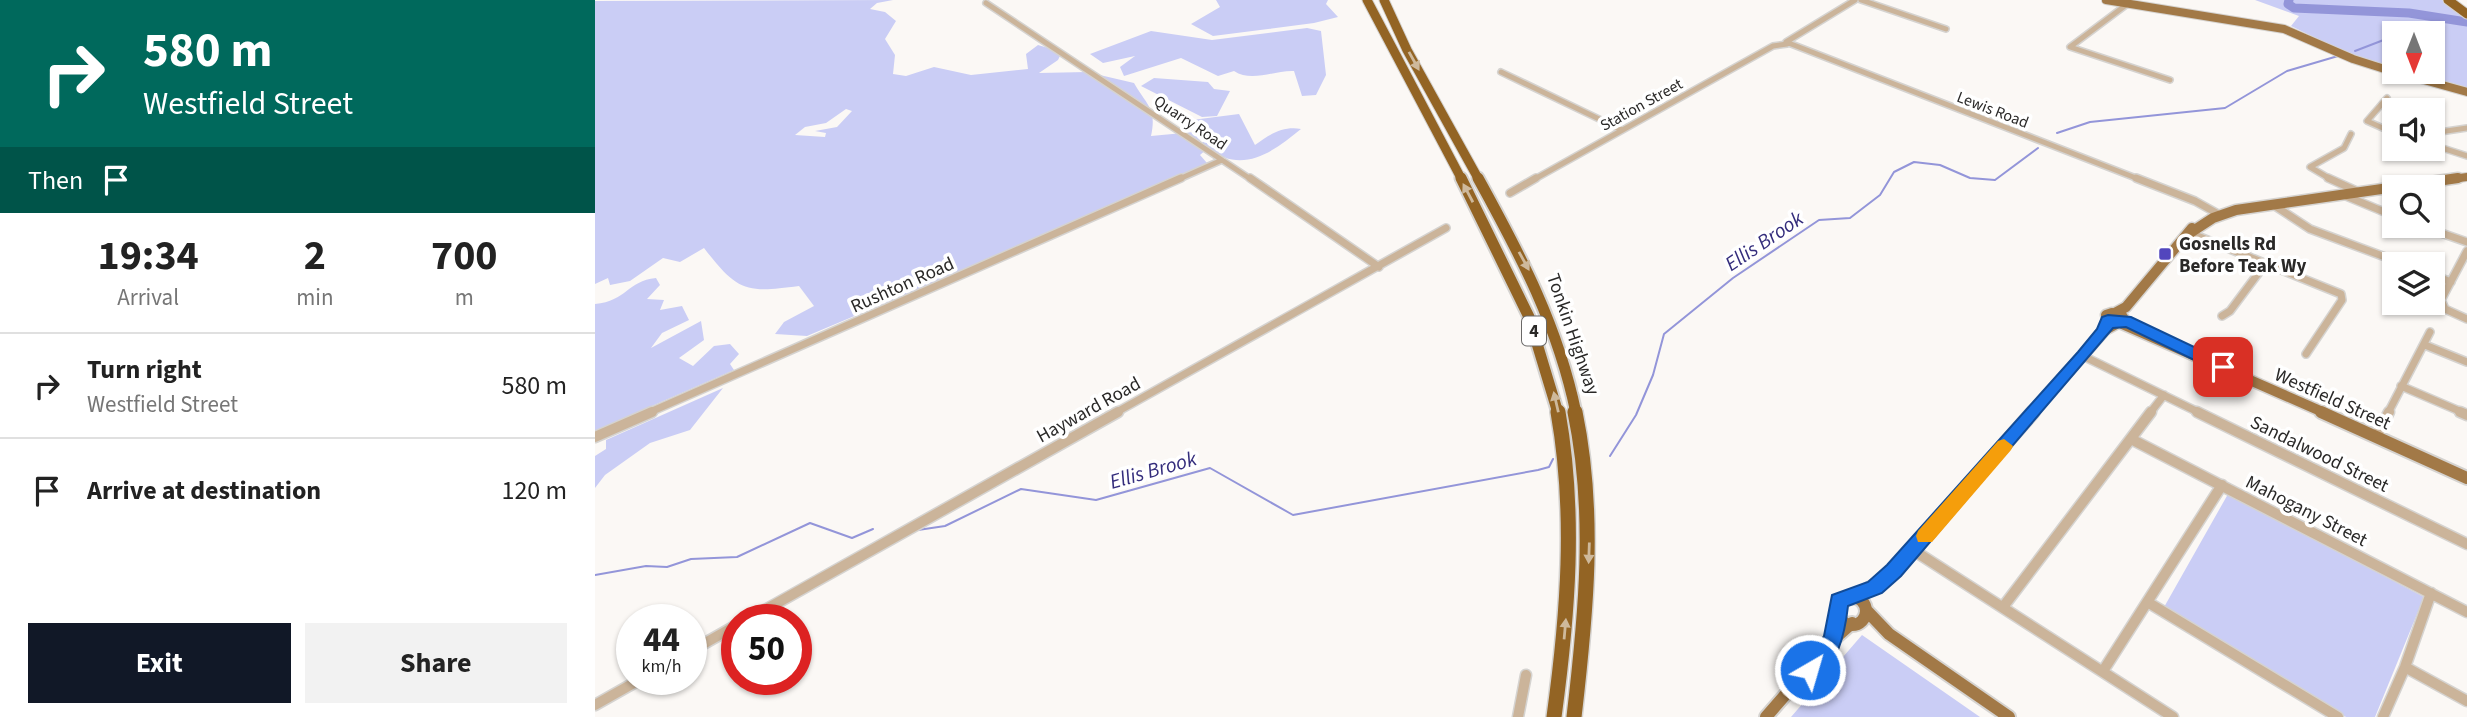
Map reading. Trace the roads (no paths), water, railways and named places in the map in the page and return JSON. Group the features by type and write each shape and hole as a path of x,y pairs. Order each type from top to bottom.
{"highway":[{"name":"Tonkin Highway","path":"1367,0 1504,262 1532,325 1550,380 1566,458 1569,507 1567,596 1554,717"},
{"name":"Tonkin Highway","path":"1384,0 1407,50 1530,273 1570,377 1585,460 1590,528 1582,654 1573,717"},
{"path":"2448,0 2467,13"},
{"path":"2456,0 2467,8"},
{"path":"1582,654 1582,717"}],"main road":[{"path":"2105,0 2284,29 2353,59 2382,68"},
{"path":"2438,84 2467,92"},
{"path":"1834,639 1839,601 1875,587 1913,550 2083,356 2118,320 2190,233 2219,212 2467,177"},
{"name":"Westfield Street","path":"2118,320 2467,478"},
{"path":"1766,717 1810,670 1834,639 1866,618 1866,610 1875,587"},
{"path":"1852,598 1889,634 2009,717"},
{"path":"1838,614 1854,624 1889,634"}],"street":[{"name":"Station Street","path":"1510,193 1773,46 1787,41 1855,0"},
{"path":"1861,0 1946,29"},
{"name":"Quarry Road","path":"986,3 1222,159 1379,267"},
{"path":"2126,5 2070,47 2170,80"},
{"name":"Lewis Road","path":"1787,41 2219,212"},
{"path":"1501,72 1622,130"},
{"path":"2382,104 2367,121 2382,129"},
{"path":"2445,131 2467,128"},
{"path":"2351,134 2344,148 2310,167 2359,192"},
{"path":"2445,149 2467,156"},
{"name":"Rushton Road","path":"595,437 1222,159"},
{"path":"2341,194 2382,211"},
{"path":"2267,204 2310,229 2382,256"},
{"name":"Hayward Road","path":"776,604 1446,228"},
{"path":"2190,233 2341,294 2342,300 2305,354"},
{"path":"2445,234 2467,242"},
{"path":"2467,251 2463,267 2441,300 2445,309 2467,319"},
{"path":"2222,316 2230,311 2266,263"},
{"path":"2445,280 2451,282"},
{"path":"2376,436 2430,332"},
{"path":"2425,345 2467,362"},
{"name":"Sandalwood Street","path":"2083,356 2467,544"},
{"path":"2401,386 2467,415"},
{"path":"2003,607 2164,396"},
{"name":"Mahogany Street","path":"2131,439 2467,611"},
{"path":"2103,671 2149,603 2221,485"},
{"path":"1913,550 2173,717"},
{"path":"2383,717 2405,667 2431,593"},
{"path":"2149,603 2338,717"},
{"path":"2405,667 2467,701"},
{"path":"1518,717 1526,675"},
{"path":"595,705 616,693"}],"waterway":[{"path":"2289,0 2288,4 2294,8 2409,13 2467,22"},
{"name":"Ellis Brook","path":"2355,51 2382,41"},
{"name":"Ellis Brook","path":"2057,133 2090,122 2225,108 2287,71 2338,56"},
{"name":"Ellis Brook","path":"1610,456 1636,415 1653,375 1664,334 1733,278 1819,220 1850,218 1880,195 1894,172 1914,162 1940,165 1970,178 1995,180 2038,148"},
{"name":"Ellis Brook","path":"918,530 945,526 1021,489 1096,500 1210,468 1293,515 1538,470 1549,467 1553,459"},
{"name":"Ellis Brook","path":"595,575 646,566 667,567 691,559 737,557 810,523 852,538 873,529"}],"place":[{"name":"Gosnells Rd Before Teak Wy","path":"2165,254"}]}
